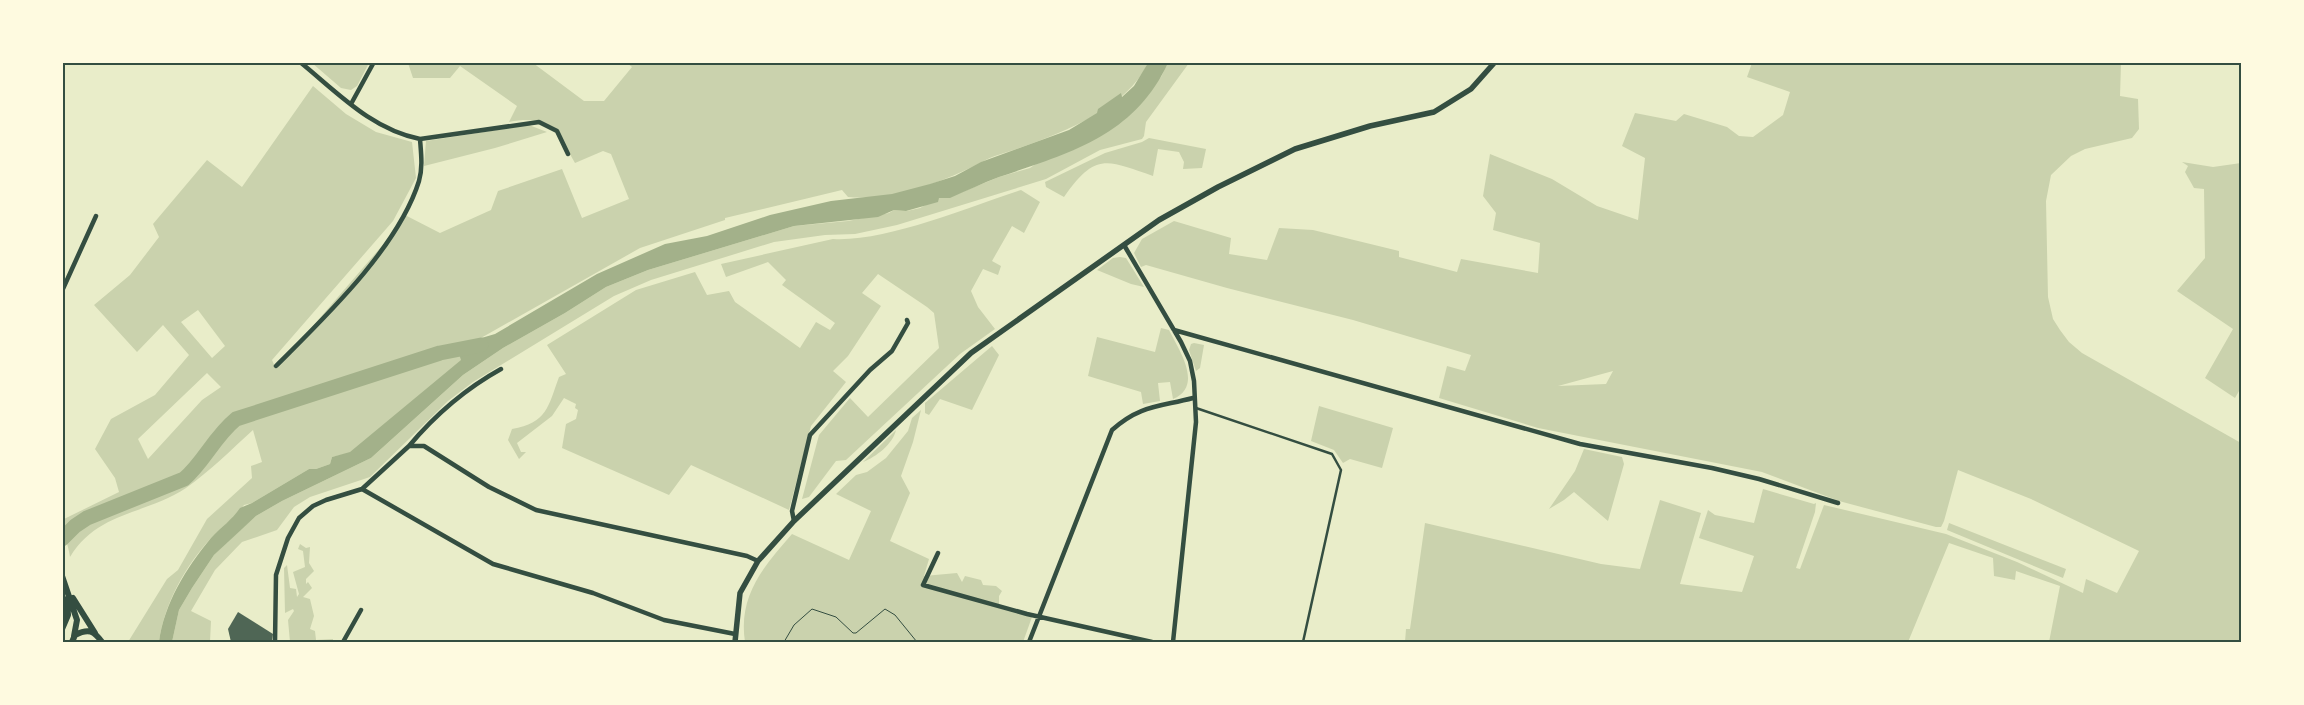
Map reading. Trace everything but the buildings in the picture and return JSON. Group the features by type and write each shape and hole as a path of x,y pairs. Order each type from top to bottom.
{"main road":[{"path":"62,576 77,620 72,640"},
{"path":"62,629 68,615 66,587"},
{"path":"66,587 102,642"},
{"path":"72,640 85,631 95,633"}],"street":[{"path":"300,62 351,104 384,128 420,139 538,122 557,131 568,154"},
{"path":"351,104 374,62"},
{"path":"735,642 740,593 758,561 794,522 971,353 1159,220 1224,184 1295,149 1370,126 1434,112 1471,89 1496,62"},
{"path":"276,366 341,301 393,233 419,180 422,163 420,139"},
{"path":"62,291 96,216"},
{"path":"1124,245 1190,361 1194,382 1193,398 1196,422 1174,642"},
{"path":"794,522 792,511 810,436 870,370 892,351 905,331 908,323 907,320"},
{"path":"1174,330 1580,444 1721,470 1838,503"},
{"path":"275,642 276,575 288,538 299,518 313,506 326,500 362,489 409,446 431,420 478,381 501,369"},
{"path":"1029,642 1112,430 1128,416 1141,410 1193,398"},
{"path":"409,446 424,446 489,487 536,510 747,556 758,561"},
{"path":"362,489 493,564 593,593 664,620 735,634"},
{"path":"938,553 924,585 1038,616 1152,642"},
{"path":"343,642 361,610"}],"lane":[{"path":"1194,408 1332,454 1338,461 1340,470 1303,642"}],"path":[{"path":"784,642 794,625 812,609 836,617 856,634 886,609 895,615 917,642"}],"shaded area":[{"path":"312,63 369,63 357,86 351,90 341,88"},
{"path":"408,63 533,63 584,101 604,101 632,67 627,63 1148,63 1126,93 1111,105 1094,116 1057,133 991,157 935,183 900,193 883,196 848,197 842,190 725,218 725,220 640,248 458,351 462,360 350,453 332,457 330,464 316,469 309,469 252,503 244,505 212,537 193,560 171,600 159,642 128,642 167,579 178,570 207,519 252,478 251,466 262,462 253,430 186,488 155,504 108,522 81,542 70,557 62,520 119,492 115,478 95,449 111,419 155,395 189,355 163,325 137,352 94,305 130,275 159,237 153,224 207,160 242,187 313,86 346,114 376,132 412,142 416,178 393,221 272,360 276,369 393,233 403,214 440,233 491,210 498,191 562,169 582,218 629,199 611,154 603,151 575,163 563,142 551,128 543,123 534,121 509,122 517,106 460,66 450,78 413,78","holes":["198,310 225,346 212,358 181,322","207,373 221,387 202,400 148,459 138,439"]},
{"path":"1148,63 1168,63 1154,88 1137,108 1118,125 1075,150 993,179 950,198 939,198 938,202 906,211 894,210 878,217 794,226 648,270 606,287 503,348 463,375 371,458 282,501 256,516 214,555 192,588 179,610 172,642 159,642 171,600 185,574 211,538 240,508 252,503 309,469 316,469 330,464 332,457 350,452 461,360 458,351 478,339 495,334 597,274 665,244 707,236 770,215 831,201 892,194 930,184 955,176 981,162 1069,130 1097,113 1098,109 1121,93 1122,97 1134,86"},
{"path":"1168,63 1189,63 1146,122 1142,139 1100,150 1046,179 897,225 855,234 825,235 774,242 651,280 614,296 473,382 448,401 370,477 310,497 294,507 277,530 242,542 215,570 191,611 211,621 210,642 172,642 179,610 214,555 256,516 282,501 371,458 463,375 503,348 606,287 648,270 794,226 848,221 889,213 894,210 907,211 920,208 939,198 950,197 999,177 1030,168 1161,77"},
{"path":"1752,63 2121,63 2120,96 2138,99 2139,129 2132,138 2085,149 2071,156 2051,175 2046,201 2048,297 2053,319 2069,342 2082,353 2241,443 2241,642 2049,642 2060,586 2016,571 2015,580 1994,576 1993,558 1949,543 1908,642 1405,642 1406,629 1410,629 1425,523 1601,564 1640,569 1660,500 1701,513 1680,584 1742,592 1754,556 1699,538 1708,510 1715,515 1754,523 1763,489 1816,503 1815,512 1796,568 1800,569 1824,505 1946,534 2017,562 2083,593 2086,579 2117,593 2139,551 2031,499 1958,470 1944,521 1941,527 1936,527 1839,501 1762,472 1538,428 1439,398 1447,366 1465,371 1471,355 1353,320 1146,265 1141,267 1134,253 1142,239 1174,221 1231,238 1229,254 1267,260 1279,228 1313,230 1399,251 1399,257 1457,272 1461,259 1538,273 1540,243 1493,230 1496,213 1483,196 1490,154 1552,179 1597,206 1638,220 1645,158 1622,146 1635,113 1676,121 1684,114 1727,127 1739,136 1753,137 1783,115 1790,92 1747,77","holes":["1613,371 1606,384 1558,386"]},
{"path":"529,125 547,132 495,148 424,166 426,141"},
{"path":"1149,138 1206,149 1202,168 1183,169 1184,162 1179,152 1158,149 1153,176 1124,166 1103,164 1094,166 1085,172 1064,197 1046,187 1045,182 1105,153 1142,142"},
{"path":"2182,162 2213,167 2241,163 2242,392 2239,391 2235,398 2205,378 2233,329 2177,291 2205,258 2204,189 2194,188 2185,172 2188,166"},
{"path":"1021,190 1040,202 1024,233 1012,226 992,261 1001,266 998,275 983,269 971,291 978,307 995,329 960,354 846,460 836,461 809,497 802,499 819,435 850,398 868,417 939,348 934,313 927,307 878,274 862,293 881,306 848,356 833,371 846,382 811,426 789,510 691,465 669,495 562,448 566,424 576,419 578,410 575,408 576,404 564,398 552,416 517,443 521,452 526,452 519,459 508,440 512,429 533,423 539,418 549,405 559,377 566,374 547,345 636,290 695,272 707,295 729,291 735,302 800,348 816,322 830,330 835,323 782,285 786,280 768,262 726,277 721,264 833,239 877,235 902,229 953,214"},
{"path":"1113,258 1126,258 1144,287 1131,284 1097,270"},
{"path":"1161,328 1169,330 1183,357 1188,377 1187,386 1182,393 1173,399 1170,382 1158,383 1160,401 1143,404 1141,392 1088,376 1097,337 1155,352"},
{"path":"1191,344 1204,345 1200,368 1196,371 1189,350"},
{"path":"992,346 999,355 972,410 940,399 929,415 925,413 925,403"},
{"path":"1319,406 1393,428 1382,468 1350,459 1343,463 1334,450 1311,441"},
{"path":"921,410 913,442 901,476 910,493 890,541 929,559 924,576 957,573 962,582 965,576 981,580 983,585 996,586 1002,591 999,596 999,606 1032,617 1023,642 745,642 745,610 749,596 771,558 792,534 849,560 871,511 836,494 856,475 867,472 886,458 908,431 912,418"},
{"path":"896,430 891,440 883,449 863,462"},
{"path":"1584,449 1622,457 1624,464 1608,521 1574,492 1549,509 1575,471"},
{"path":"1949,523 2066,569 2063,578 1947,530"},
{"path":"300,544 306,548 310,547 309,563 314,571 306,579 306,584 308,582 312,588 303,597 310,599 314,616 310,629 315,631 316,640 333,639 333,642 290,642 288,620 294,611 293,609 285,613 284,568 287,565 290,588 296,589 297,597 299,594 293,572 305,567 303,551 298,549"}],"waterway":[{"path":"62,539 75,526 87,518 184,479 221,434 236,419 440,353 481,345"}]}
